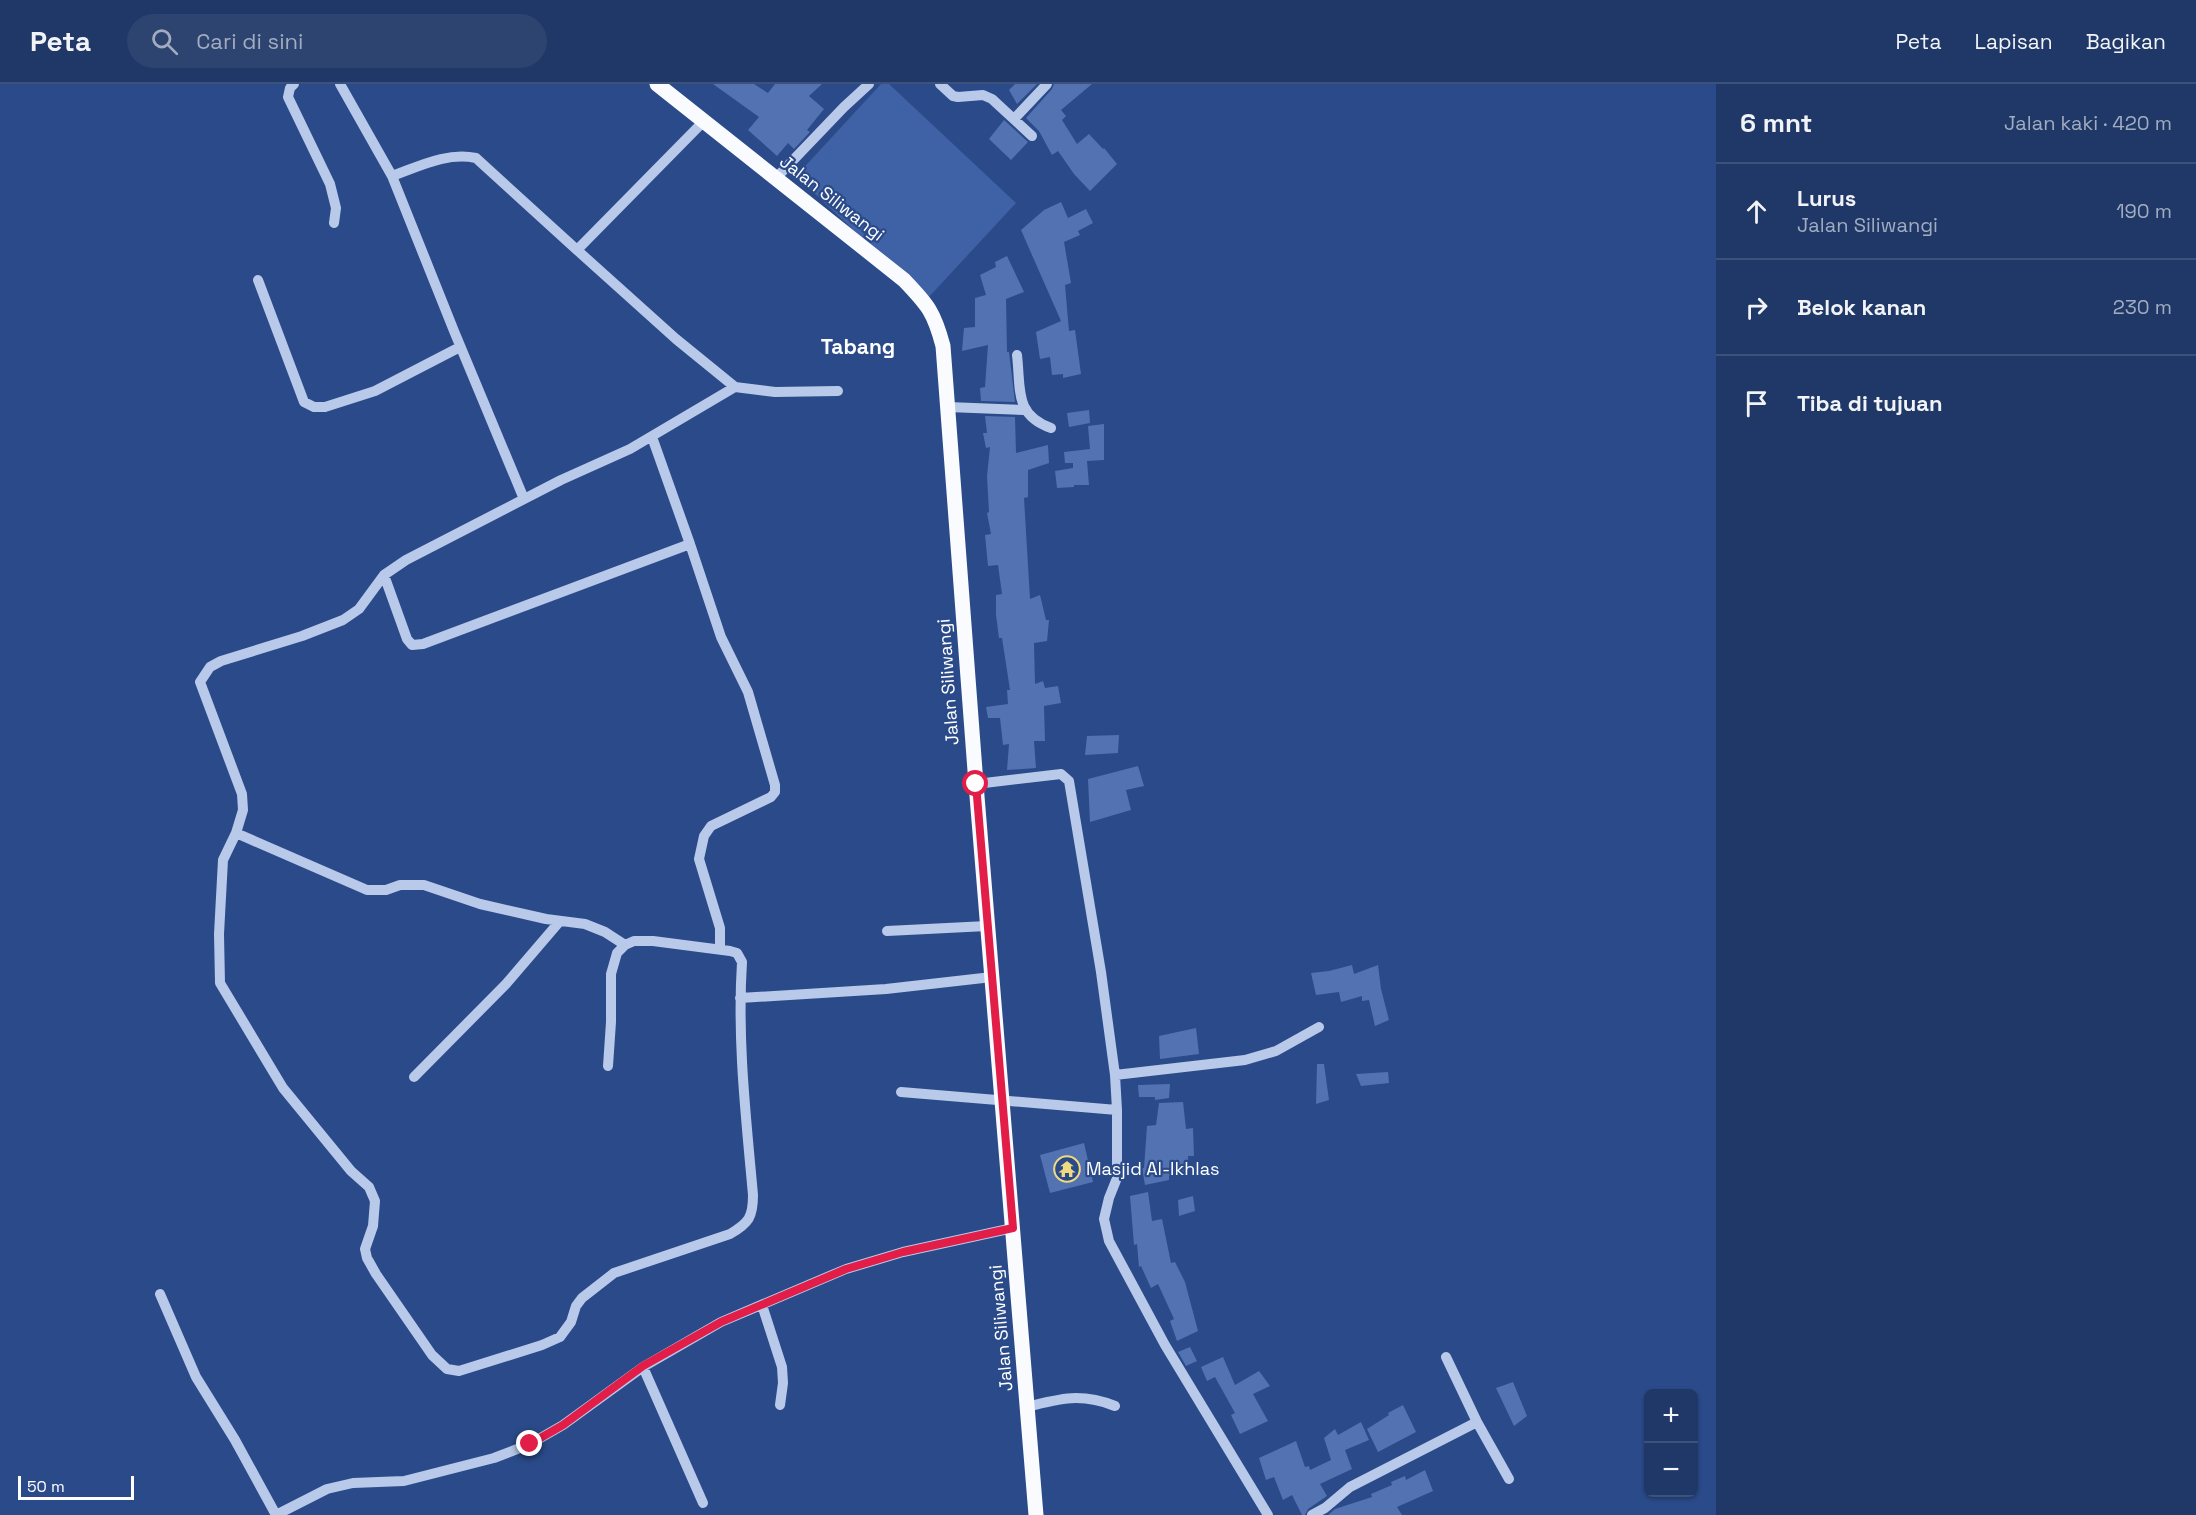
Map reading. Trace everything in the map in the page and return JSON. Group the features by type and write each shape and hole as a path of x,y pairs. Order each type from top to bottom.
{"main road":[{"name":"Jalan Siliwangi","path":"657,84 904,280 923,299 935,318 943,346 987,926 1036,1515"}],"street":[{"path":"294,84 290,88 288,97 330,184 336,208 334,223"},
{"path":"340,84 392,176 524,499"},
{"path":"776,178 869,84"},
{"path":"940,84 953,96 983,95 992,99 1032,136"},
{"path":"1014,119 1047,84"},
{"path":"576,250 703,122"},
{"path":"392,176 448,156 462,155 476,158 676,339 735,387 775,392 838,392"},
{"path":"258,280 304,402 314,407 325,407 375,391 460,346"},
{"path":"1017,355 1024,410 1036,422 1051,428"},
{"path":"608,1066 612,1022 611,974 617,953 625,945 634,941 653,941 737,953 742,962 740,998 744,1102 753,1195 753,1209 748,1222 730,1234 614,1273 594,1286 582,1298 576,1306 571,1322 560,1337 513,1355 452,1371 441,1366 367,1258 365,1249 373,1226 375,1201 369,1187 351,1171 283,1088 220,983 219,934 223,860 243,810 242,794 200,682 210,667 221,661 302,636 343,620 359,609 384,575 406,560 524,499 630,449 735,387"},
{"path":"948,407 1024,410"},
{"path":"652,436 720,637 748,692 775,785 775,792 771,797 711,826 702,841 699,859 720,928 720,949"},
{"path":"384,575 407,639 412,645 423,644 690,544"},
{"path":"976,784 1061,774 1069,781 1101,972 1115,1075 1117,1178 1108,1198 1104,1219 1109,1241 1165,1345 1268,1515"},
{"path":"236,832 367,890 386,890 400,885 424,885 480,904 585,924 605,932 625,945"},
{"path":"414,1077 507,984 560,921"},
{"path":"887,931 987,926"},
{"path":"740,998 886,989 992,977"},
{"path":"1115,1075 1245,1060 1276,1051 1319,1027"},
{"path":"901,1092 1117,1110"},
{"path":"160,1294 196,1377 235,1440 276,1515 327,1489 353,1483 404,1481 494,1458 512,1451 563,1425 643,1366 721,1322 846,1269 903,1252 1013,1228"},
{"path":"762,1305 782,1367 783,1383 780,1405"},
{"path":"1446,1357 1477,1422 1509,1479"},
{"path":"643,1366 703,1503"},
{"path":"1028,1407 1059,1399 1083,1397 1115,1406"},
{"path":"1312,1515 1325,1508 1350,1487 1477,1422"}],"shaded area":[{"path":"881,84 889,84 1016,203 927,299 796,176"}],"building":[{"path":"713,84 754,84 768,93 775,84 822,84 809,96 824,109 807,130 810,132 794,149 788,143 777,156 748,130 759,117"},
{"path":"1015,84 1037,84 1017,104 1009,90"},
{"path":"1054,84 1092,84 1061,110 1066,116 1062,120 1077,144 1089,134 1117,164 1090,191 1074,174 1058,151 1052,155 1039,131 1026,118"},
{"path":"1004,120 1028,142 1011,160 989,139"},
{"path":"1061,202 1068,218 1086,209 1093,223 1078,231 1080,235 1064,242 1071,283 1065,285 1069,331 1075,330 1081,374 1063,378 1063,374 1052,375 1050,357 1040,359 1036,332 1061,321 1021,230 1044,210"},
{"path":"1007,256 1024,292 1006,299 1007,352 1009,352 1015,402 981,401 980,388 985,387 988,345 962,351 964,328 975,327 975,298 986,295 980,275 996,267 995,262"},
{"path":"1089,410 1090,423 1069,427 1067,413"},
{"path":"985,416 1015,417 1016,453 1048,445 1049,463 1028,470 1028,497 1024,498 1030,599 1040,595 1046,620 1049,620 1047,641 1034,643 1035,684 1043,681 1045,688 1058,686 1061,703 1044,706 1045,741 1034,741 1036,768 1007,770 1009,744 1003,745 1000,718 988,718 986,707 1008,704 1007,690 1010,690 996,615 996,595 1002,594 998,565 988,566 985,535 991,534 987,513 989,512 987,476 990,447 986,448 983,433 987,433"},
{"path":"1104,424 1104,460 1087,461 1089,485 1057,488 1055,471 1073,468 1073,463 1065,463 1064,452 1090,449 1088,426"},
{"path":"1119,735 1118,753 1085,755 1087,736"},
{"path":"1138,766 1144,786 1126,790 1131,810 1090,822 1088,779"},
{"path":"1352,965 1354,974 1378,965 1389,1020 1375,1026 1369,1000 1362,1001 1362,996 1341,1002 1339,992 1316,995 1311,973"},
{"path":"1196,1028 1199,1054 1160,1059 1159,1036"},
{"path":"1317,1064 1324,1064 1329,1100 1316,1104"},
{"path":"1388,1072 1389,1083 1361,1086 1356,1074"},
{"path":"1170,1084 1169,1098 1155,1100 1155,1097 1139,1097 1138,1085"},
{"path":"1183,1102 1186,1129 1193,1128 1194,1156 1188,1156 1189,1171 1169,1176 1169,1180 1145,1185 1142,1168 1144,1168 1147,1126 1156,1125 1159,1103"},
{"name":"Masjid Al-Ikhlas","path":"1084,1143 1093,1182 1050,1193 1040,1155"},
{"path":"1148,1192 1152,1221 1162,1219 1171,1263 1175,1262 1185,1282 1198,1331 1177,1341 1170,1321 1174,1319 1158,1284 1151,1288 1141,1266 1139,1267 1137,1244 1134,1245 1130,1196"},
{"path":"1193,1196 1195,1211 1179,1216 1178,1200"},
{"path":"1190,1347 1197,1361 1186,1366 1178,1352"},
{"path":"1223,1357 1235,1385 1259,1371 1270,1386 1253,1394 1268,1421 1240,1434 1231,1415 1235,1413 1215,1377 1207,1381 1201,1367"},
{"path":"1513,1382 1527,1416 1514,1426 1496,1388"},
{"path":"1403,1405 1416,1432 1378,1452 1367,1429"},
{"path":"1361,1422 1369,1440 1345,1450 1352,1469 1320,1484 1327,1496 1308,1509 1305,1515 1302,1515 1292,1495 1283,1500 1274,1477 1266,1480 1259,1458 1296,1441 1305,1467 1309,1466 1310,1470 1331,1460 1324,1438 1335,1429 1338,1435"},
{"path":"1425,1470 1433,1491 1397,1507 1402,1515 1328,1515 1335,1509 1372,1497 1371,1494 1392,1485 1391,1482 1405,1476 1406,1480"}],"place":[{"name":"Masjid Al-Ikhlas","path":"1067,1169"}],"district":[{"name":"Tabang","path":"858,347"}],"route":[{"path":"530,1444 563,1425 643,1366 721,1322 846,1269 903,1252 1013,1228 976,784"}]}
